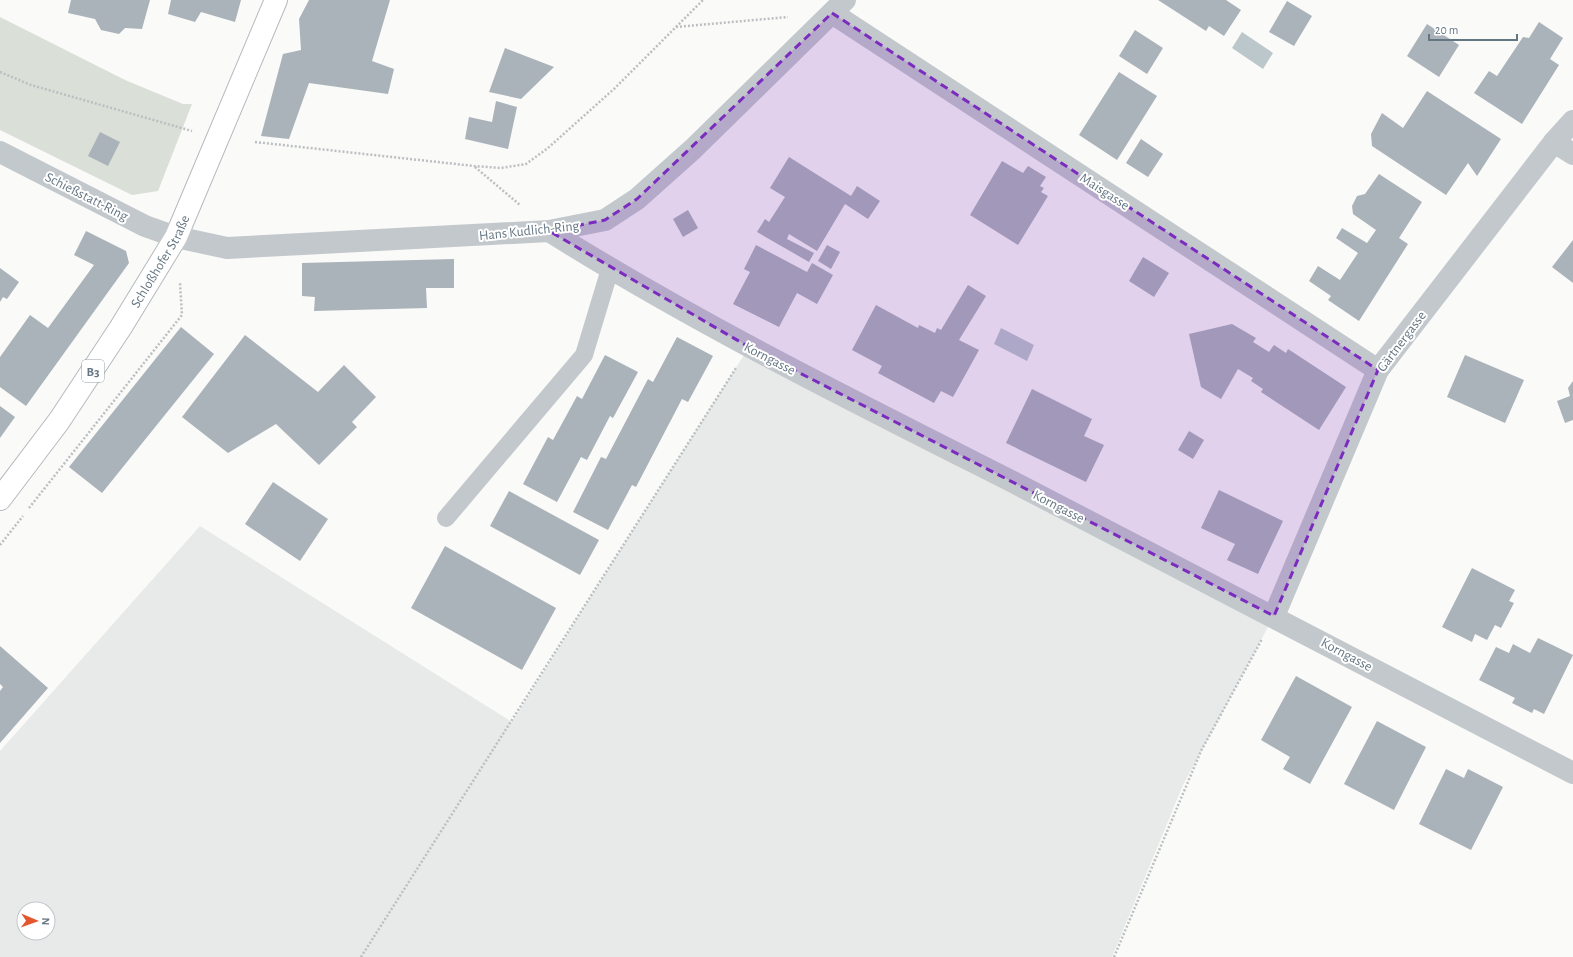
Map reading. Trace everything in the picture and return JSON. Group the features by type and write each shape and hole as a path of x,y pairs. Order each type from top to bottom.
{"main road":[{"name":"Schloßhofer Straße","path":"0,499 59,421 121,327 176,237 276,0"}],"street":[{"name":"Hans Kudlich-Ring","path":"176,237 227,248 549,231 605,220 637,199 693,149 838,6"},
{"name":"Maisgasse","path":"838,6 1378,370"},
{"name":"Gärtnergasse","path":"1274,616 1378,370 1554,142 1573,121"},
{"path":"1554,142 1573,154"},
{"name":"Schießstatt-Ring","path":"0,152 145,226 176,237"},
{"name":"Korngasse","path":"549,231 610,269 749,347 1274,616 1573,773"}],"lane":[{"path":"446,518 584,355 610,269"}],"path":[{"path":"255,142 474,166 501,168 526,164 548,148 615,88 703,0"},
{"path":"675,28 838,6"},
{"path":"0,72 38,87 197,132"},
{"path":"474,166 549,231"},
{"path":"0,545 182,315 176,237"},
{"path":"361,957 749,347"},
{"path":"1114,957 1201,750 1274,616"}],"highlighted area":[{"path":"832,13 1378,370 1274,616 749,347 549,231 605,220 637,199"}],"shaded area":[{"path":"0,17 125,80 183,104 192,104 158,191 132,195 0,130"},
{"path":"1242,32 1273,53 1263,69 1232,48"},
{"path":"1001,328 1034,345 1027,361 994,344"},
{"path":"749,347 1274,616 1183,785 1112,957 0,957 0,751 200,526 512,722"}],"building":[{"path":"71,0 150,0 142,29 125,28 119,34 101,30 95,19 68,13"},
{"path":"171,0 241,0 235,22 201,12 195,22 168,14"},
{"path":"309,0 390,0 372,61 394,69 388,94 309,83 289,139 261,136 283,54 301,50 299,19"},
{"path":"1158,0 1226,0 1241,10 1224,36 1209,26 1206,31"},
{"path":"1287,1 1312,16 1294,46 1269,32"},
{"path":"1539,22 1563,38 1550,59 1559,65 1522,124 1474,93 1489,71 1497,76 1523,37 1529,38"},
{"path":"1427,24 1459,45 1439,77 1407,56"},
{"path":"1135,30 1163,48 1147,74 1119,56"},
{"path":"505,48 554,67 521,99 489,92"},
{"path":"1119,72 1157,96 1117,160 1079,135"},
{"path":"1427,91 1501,139 1477,176 1468,163 1446,195 1372,146 1371,134 1382,113 1403,128"},
{"path":"496,101 517,107 508,149 465,139 469,117 492,122"},
{"path":"100,132 120,142 108,166 88,156"},
{"path":"1141,139 1163,154 1148,177 1126,163"},
{"path":"789,157 851,196 857,186 880,201 868,219 845,204 817,251 789,234 787,239 814,253 809,262 757,232 765,219 769,222 785,197 770,188"},
{"path":"1002,161 1023,173 1028,166 1046,177 1040,186 1044,188 1041,192 1048,196 1018,245 970,215"},
{"path":"1379,174 1422,202 1399,238 1408,244 1359,321 1328,300 1331,296 1309,281 1318,266 1340,280 1358,253 1336,238 1342,228 1367,243 1376,230 1353,214 1352,206 1357,196 1365,194"},
{"path":"688,210 698,228 683,237 673,219"},
{"path":"86,231 126,251 129,263 26,406 0,387 0,357 30,315 48,328 94,265 74,255"},
{"path":"1573,240 1573,283 1552,267"},
{"path":"756,245 807,272 812,263 833,275 817,304 797,293 779,327 733,304 750,272 744,269"},
{"path":"827,245 840,252 831,269 818,261"},
{"path":"1143,257 1169,273 1154,297 1129,281"},
{"path":"454,259 454,288 426,288 427,308 314,311 315,297 302,296 302,263"},
{"path":"0,268 19,282 7,299 3,297 0,302"},
{"path":"968,285 986,296 959,340 979,350 953,397 941,391 934,403 878,373 882,366 852,350 876,305 918,328 919,325 935,333 937,328 941,330"},
{"path":"1232,324 1256,338 1253,342 1269,352 1274,345 1286,353 1288,349 1346,387 1319,430 1261,392 1263,389 1251,381 1253,378 1238,369 1221,399 1201,387 1189,334"},
{"path":"181,327 214,354 102,493 69,467"},
{"path":"245,335 318,392 344,365 376,397 352,422 357,427 319,465 276,424 228,453 182,417"},
{"path":"677,337 713,356 688,402 682,399 636,487 632,485 608,530 573,512 601,457 606,459 648,379 653,382"},
{"path":"605,355 638,372 613,418 610,416 587,460 581,457 557,502 523,484 548,437 553,440 577,396 582,399"},
{"path":"1465,355 1524,380 1505,423 1447,397"},
{"path":"1573,381 1573,420 1565,423 1557,401 1570,396 1568,388"},
{"path":"1032,389 1092,419 1084,436 1104,445 1086,482 1006,443"},
{"path":"0,406 15,417 0,438"},
{"path":"1189,431 1204,440 1193,459 1178,450"},
{"path":"273,482 328,519 300,561 245,524"},
{"path":"1219,490 1283,521 1258,574 1227,560 1235,544 1201,528"},
{"path":"509,491 599,540 580,575 490,526"},
{"path":"445,546 556,608 522,670 411,608"},
{"path":"1472,568 1515,590 1509,601 1514,603 1501,628 1495,625 1487,640 1475,634 1472,642 1442,627"},
{"path":"1538,638 1573,655 1544,714 1534,709 1532,713 1512,703 1515,698 1479,680 1496,647 1509,653 1513,644 1530,653"},
{"path":"0,646 48,688 0,743 0,691 3,687 0,684"},
{"path":"1296,676 1352,707 1310,784 1283,769 1290,757 1261,740"},
{"path":"1377,721 1426,747 1394,810 1344,784"},
{"path":"1446,769 1464,778 1468,769 1503,787 1471,850 1419,824"}]}
